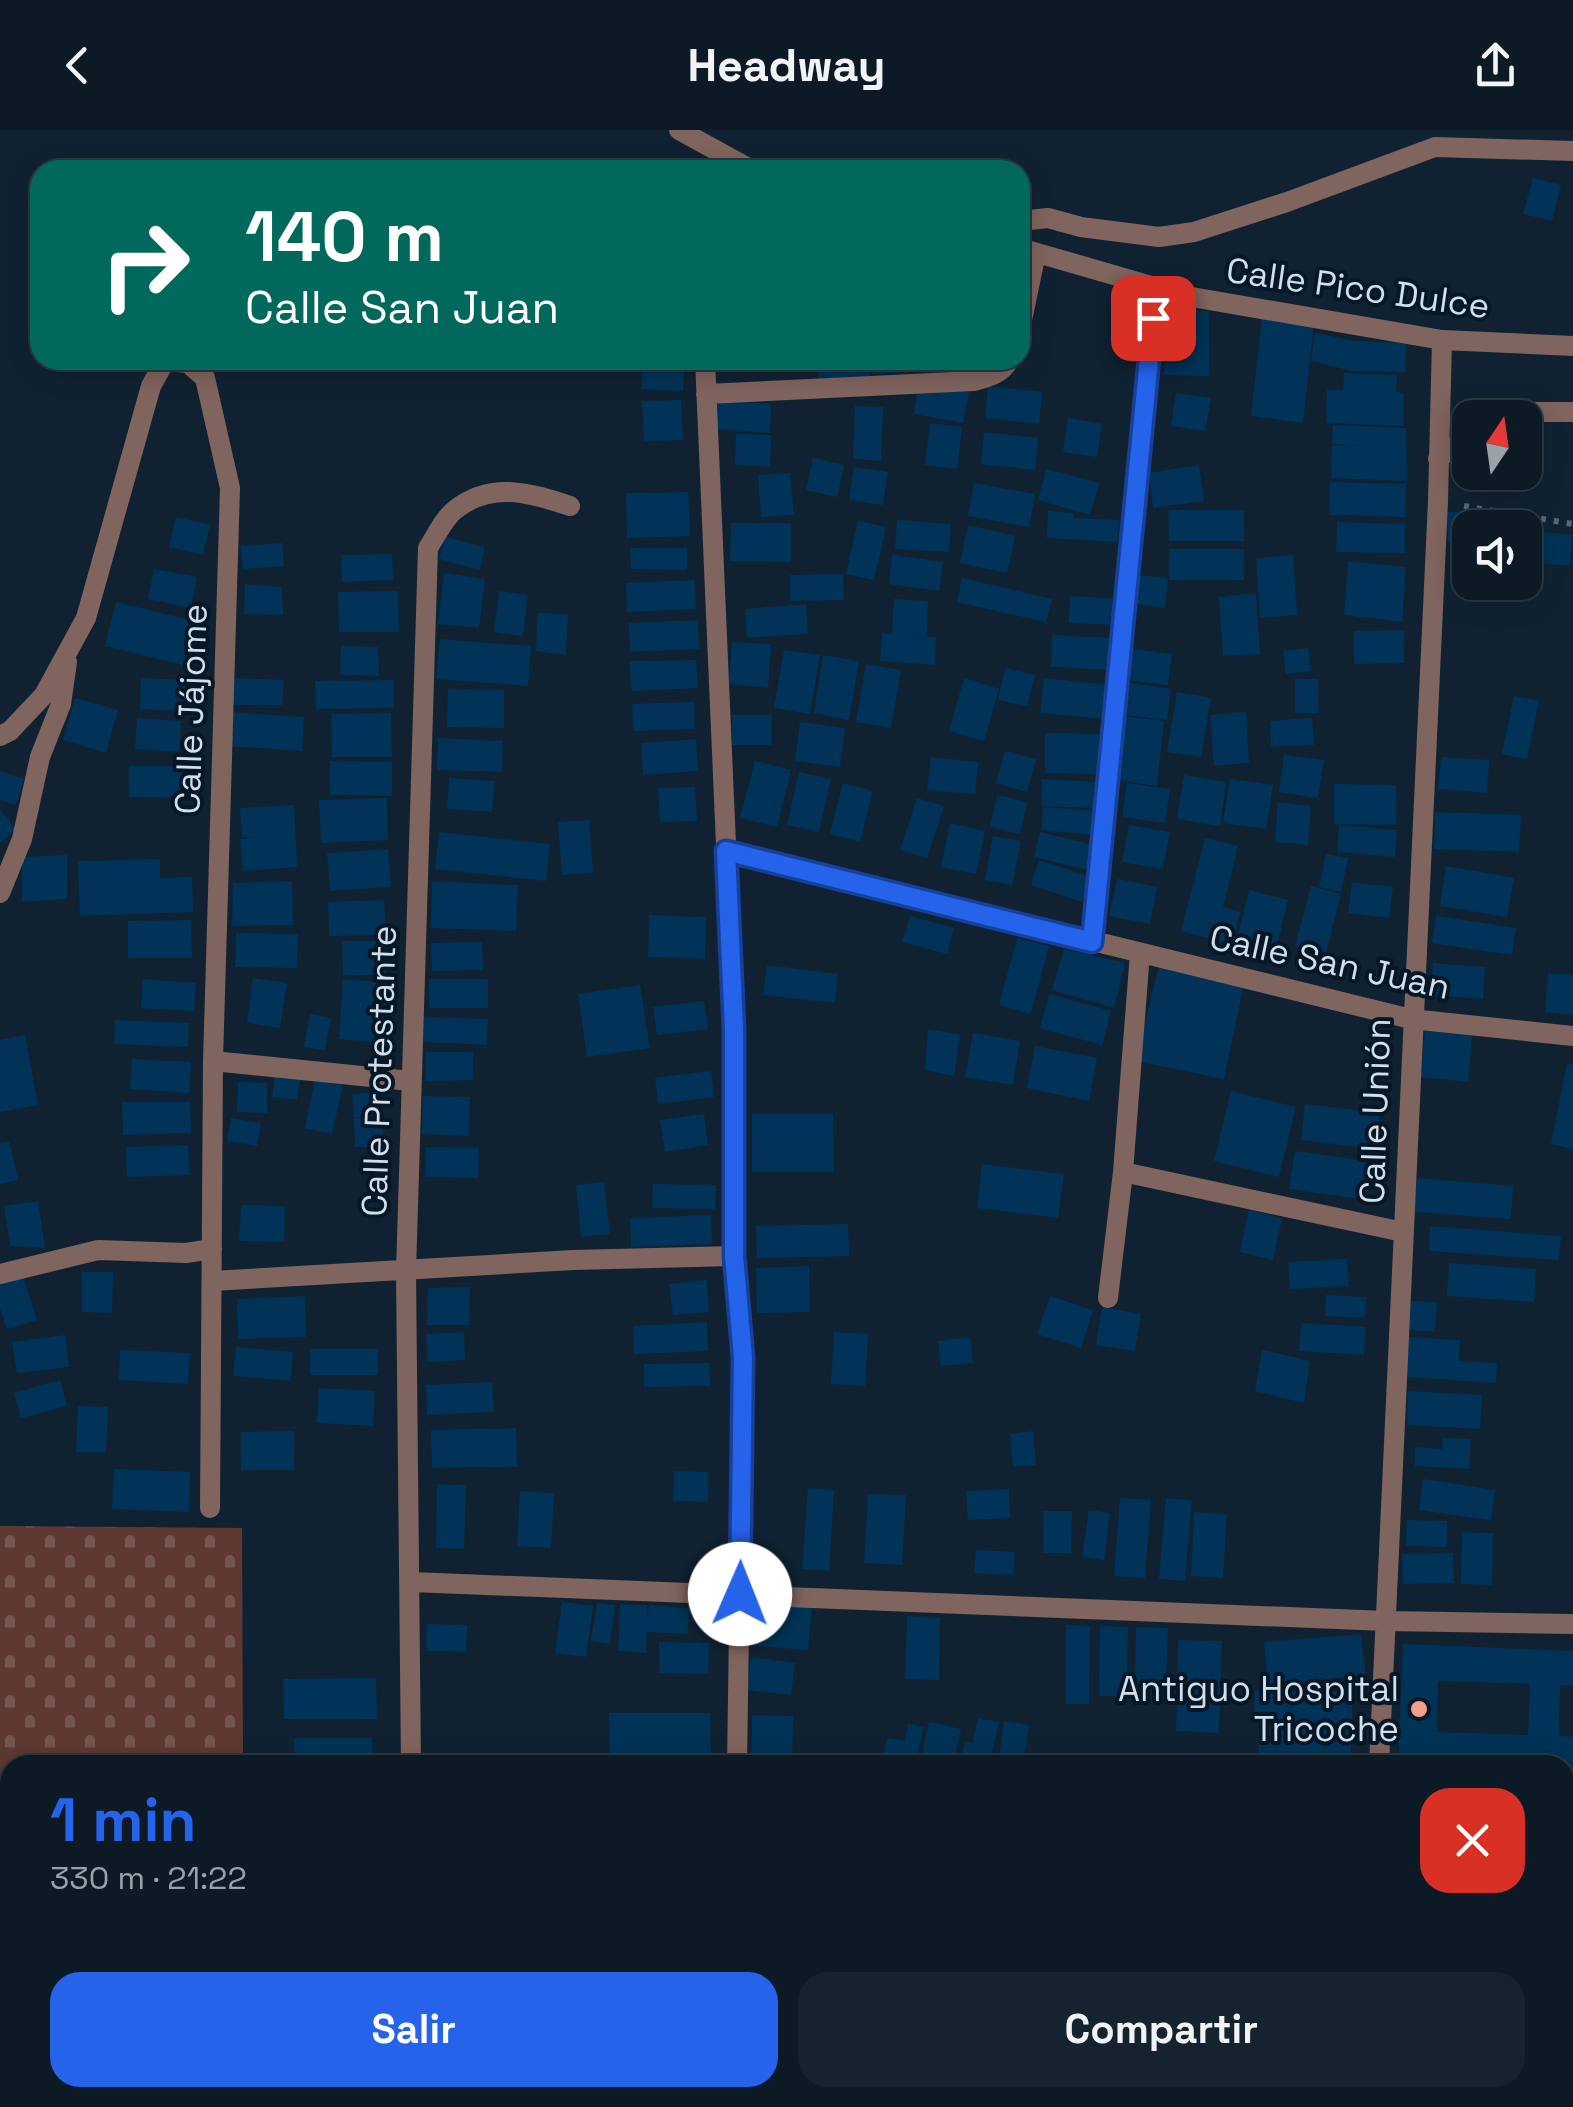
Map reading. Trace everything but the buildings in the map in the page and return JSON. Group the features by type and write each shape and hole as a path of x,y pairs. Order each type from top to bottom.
{"street":[{"path":"679,130 734,160"},
{"path":"1030,220 1048,218 1082,228 1159,237 1194,232 1287,202 1434,147 1573,151"},
{"name":"Calle Pico Dulce","path":"1030,252 1155,287 1442,340 1573,346"},
{"path":"1092,942 1155,287"},
{"name":"Calle Unión","path":"1379,1755 1438,501 1442,340"},
{"name":"Calle Jájome","path":"0,736 10,732 44,695 86,618 151,386 160,370"},
{"name":"Calle Jájome","path":"196,370 205,378 230,488 213,1061 210,1508"},
{"path":"705,370 734,1029 734,1256 743,1357 738,1755"},
{"path":"706,394 974,381 1001,370"},
{"path":"1542,412 1573,412"},
{"path":"1438,458 1452,448"},
{"name":"Calle Protestante","path":"411,1755 406,1272 428,548 454,510 487,493 526,491 570,506"},
{"path":"0,893 22,839 40,757 61,704 69,650"},
{"name":"Calle San Juan","path":"726,851 1412,1019 1573,1036"},
{"path":"1108,1298 1123,1172 1140,953"},
{"path":"213,1061 411,1081"},
{"path":"1123,1172 1403,1232"},
{"path":"0,1274 98,1250 186,1254 212,1249"},
{"path":"212,1281 573,1260 734,1256"},
{"path":"412,1582 1386,1621 1573,1624"},
{"path":"1361,2107 1378,2107"}],"path":[{"path":"1438,501 1573,524"}],"green space":[{"path":"0,1526 242,1528 243,1755 0,1755"}],"place":[{"name":"Antiguo Hospital Tricoche","path":"1419,1709"}],"route":[{"path":"740,1594 743,1357 734,1256 734,1029 726,851 1092,942 1153,318"}]}
